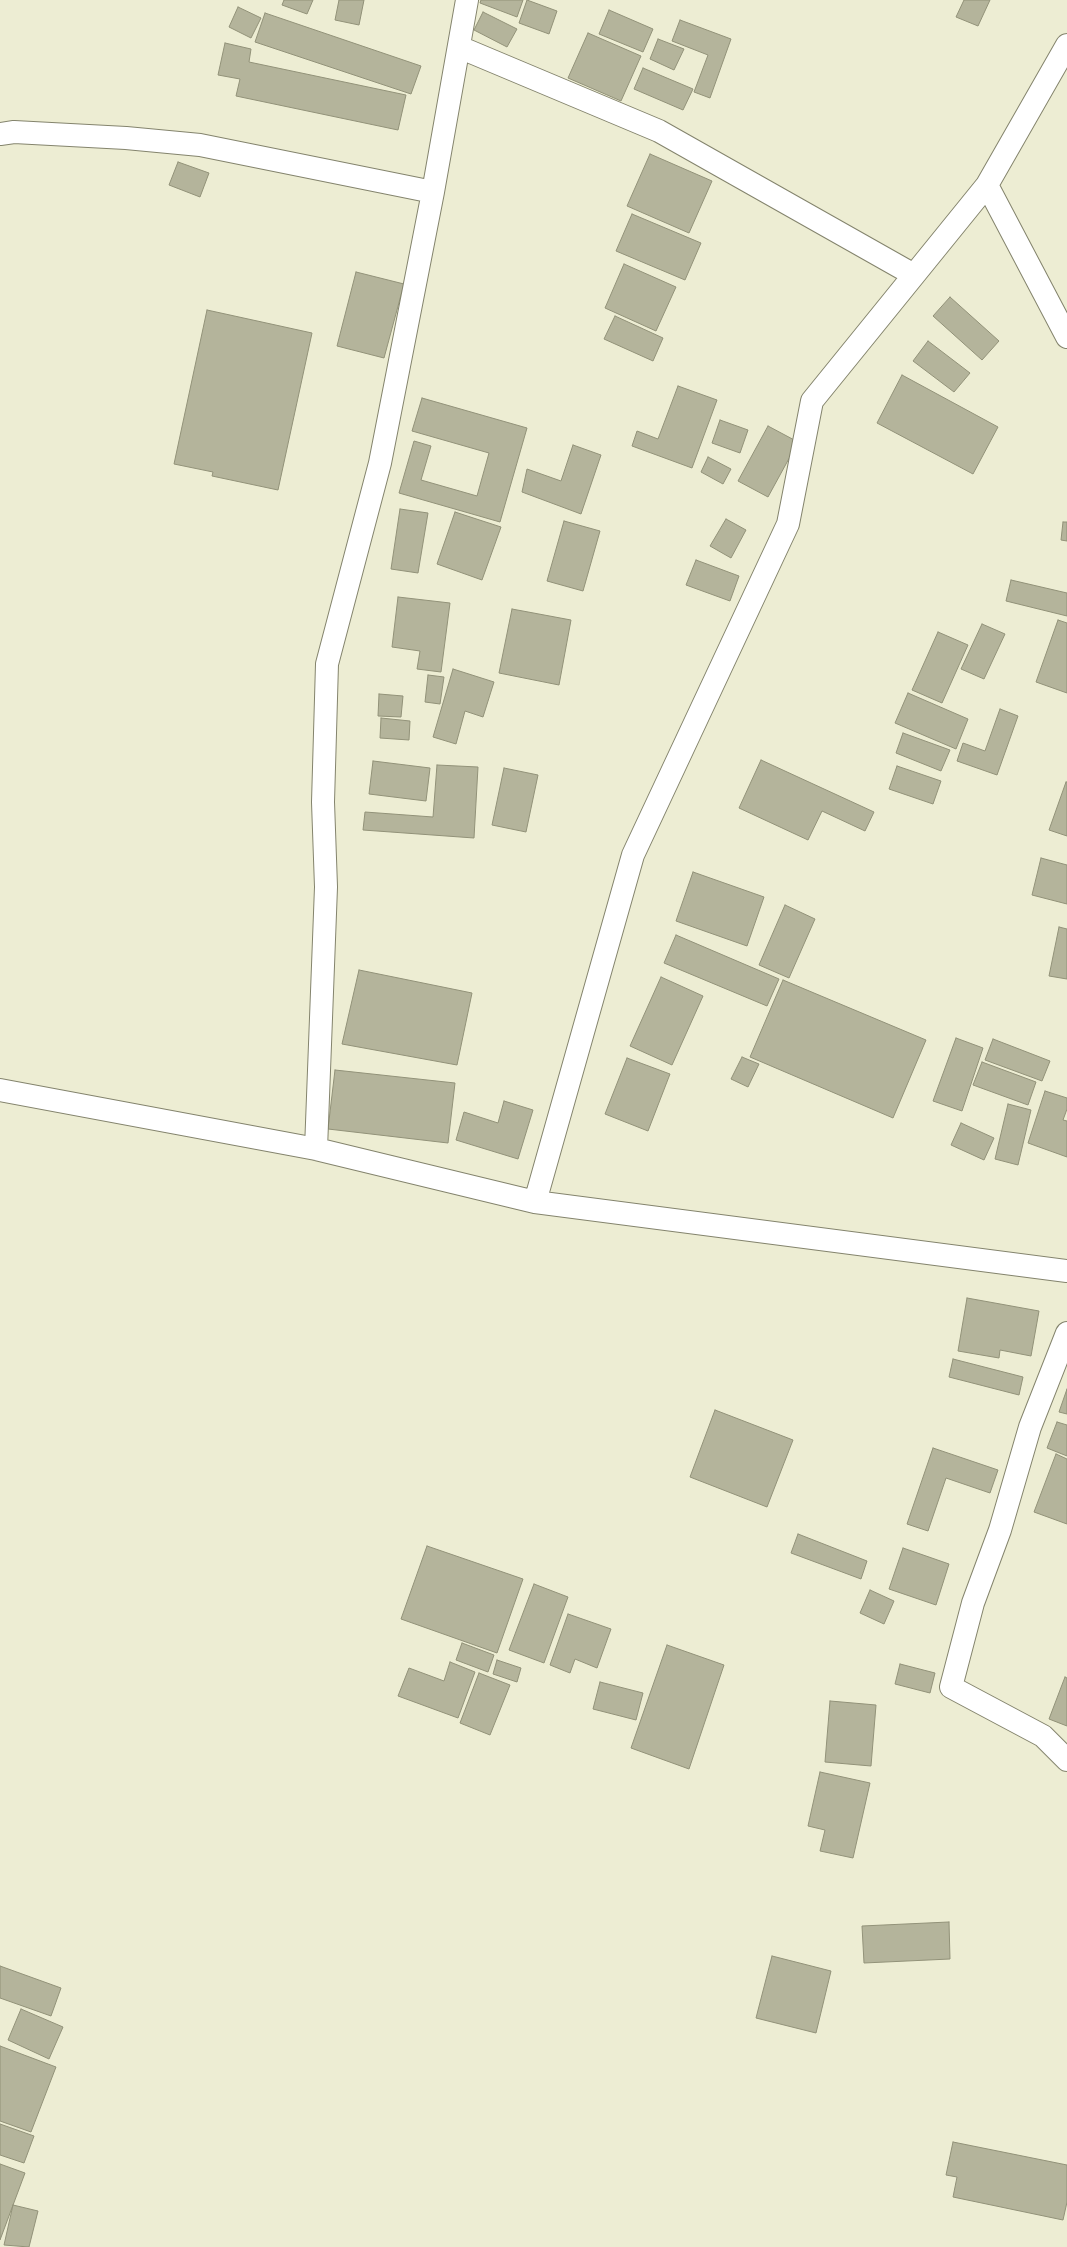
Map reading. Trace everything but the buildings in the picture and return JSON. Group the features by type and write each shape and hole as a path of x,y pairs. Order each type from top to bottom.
{"street":[{"path":"316,1149 326,886 323,802 327,664 380,462 434,192 467,0"},
{"path":"535,1202 633,855 788,524 812,401 987,185 1067,45"},
{"path":"459,47 659,131 914,275"},
{"path":"0,134 14,132 126,138 200,145 434,192"},
{"path":"987,185 1067,337"},
{"path":"0,1090 316,1149 535,1202 1067,1271"},
{"path":"1067,1333 1030,1427 1000,1530 973,1603 951,1687 1043,1736 1067,1760"}]}
